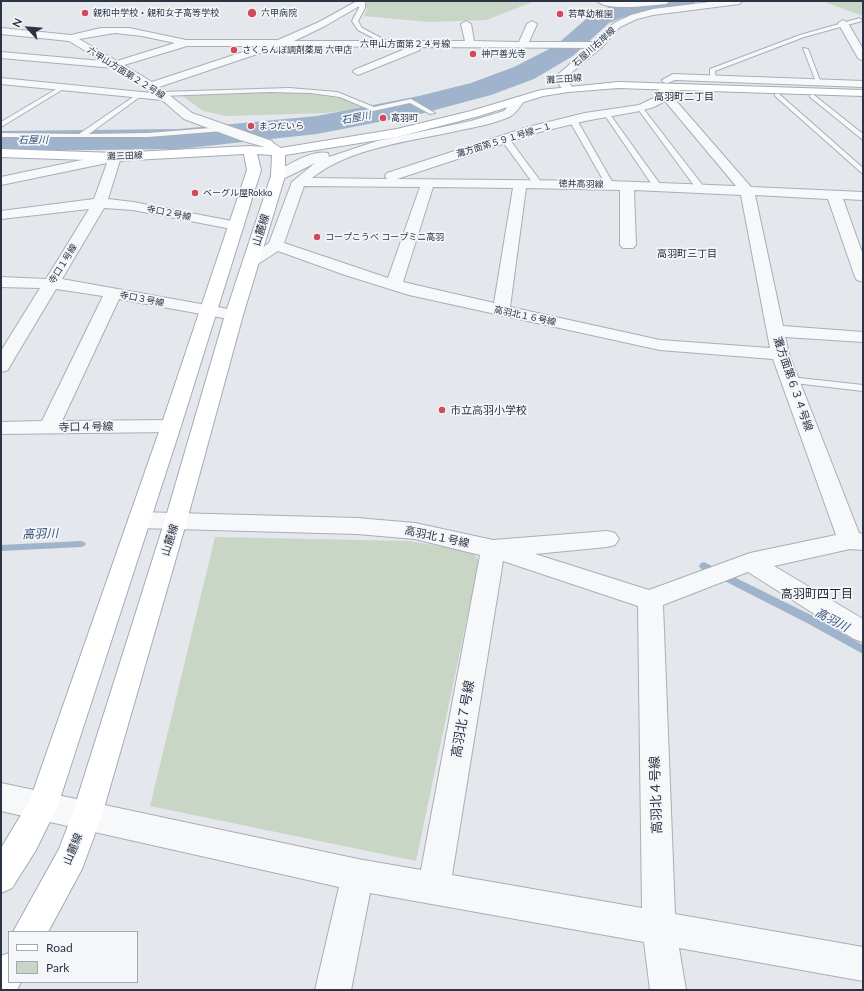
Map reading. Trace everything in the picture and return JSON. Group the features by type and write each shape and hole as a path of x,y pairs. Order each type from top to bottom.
{"main road":[{"name":"灘三田線","path":"545,80 559,78 666,89 863,87"},
{"name":"灘三田線","path":"1,152 115,157 260,146 397,133 461,118 541,93 618,85 666,89 863,93"},
{"name":"灘三田線","path":"260,146 360,130 458,106"},
{"name":"山麓線","path":"31,931 71,858 87,815 176,520 234,315 278,176 260,146"},
{"path":"1,877 25,839 43,805 237,226 260,146"},
{"path":"1,985 8,972"}],"street":[{"path":"601,1 625,5 666,1"},
{"name":"石屋川右岸線","path":"559,78 598,45 617,25 634,17 653,12 739,1"},
{"path":"151,86 278,44 322,24 363,2"},
{"path":"634,3 653,12"},
{"path":"466,24 470,44"},
{"path":"523,44 532,24"},
{"path":"843,24 863,58"},
{"name":"六甲山方面第２２号線","path":"1,31 71,38 151,86 188,116 223,129 260,146"},
{"name":"六甲山方面第２４号線","path":"71,38 87,33 107,31 138,31 186,44 598,45"},
{"path":"1,55 115,65 186,44"},
{"path":"358,72 424,44"},
{"path":"863,84 673,77 666,89 863,98"},
{"path":"559,78 568,89"},
{"path":"1,81 63,88 163,96"},
{"name":"灘方面第５９１号線－１","path":"380,182 385,178 504,138 573,120 650,105 666,89"},
{"name":"灘方面第６３４号線","path":"650,600 745,564 856,541 780,354 747,190 666,89"},
{"path":"252,261 276,245 299,182 320,165 347,154 381,144 474,124 508,113 519,100"},
{"path":"278,176 303,162 397,133"},
{"path":"1,181 115,157"},
{"name":"寺口１号線","path":"1,366 100,203 115,157"},
{"name":"徳井高羽線","path":"299,182 610,185 863,196"},
{"path":"394,285 428,183"},
{"path":"501,310 520,185"},
{"path":"627,186 628,245"},
{"path":"834,195 863,277"},
{"name":"寺口２号線","path":"1,215 100,203 134,206 237,226"},
{"name":"高羽北１６号線","path":"276,245 394,285 660,346 780,354"},
{"name":"寺口３号線","path":"1,282 65,284 208,312 234,315"},
{"path":"49,428 113,294"},
{"path":"775,331 863,337"},
{"name":"寺口４号線","path":"1,428 171,426"},
{"name":"高羽北１号線","path":"139,520 357,526 415,531 493,549 650,600"},
{"path":"493,549 607,539"},
{"name":"高羽北７号線","path":"434,888 493,549"},
{"path":"745,564 863,632"},
{"name":"高羽北４号線","path":"650,600 659,927 668,990"},
{"path":"1,797 358,875 863,964"},
{"path":"333,990 358,875"}],"lane":[{"path":"363,2 362,8 355,21 360,29 389,44"},
{"path":"713,78 712,70 802,36 860,20"},
{"path":"805,49 819,82"},
{"path":"1,125 63,88"},
{"path":"163,96 297,90 332,93 366,104 373,109 411,101 431,113"},
{"path":"81,136 139,95"},
{"path":"777,95 863,172"},
{"path":"812,96 863,138"},
{"path":"640,108 701,188"},
{"path":"607,114 658,187"},
{"path":"573,120 610,185"},
{"path":"1,135 148,135 223,129"},
{"path":"504,138 538,184"},
{"path":"790,380 863,388"}],"green space":[{"path":"370,1 535,1 486,20 429,22 364,16 367,9 365,5"},
{"path":"822,1 863,1 863,16"},
{"path":"284,91 331,94 365,104 363,108 326,113 226,116 203,111 181,95"},
{"path":"215,537 408,541 472,551 479,561 416,861 150,806"}],"waterway":[{"name":"石屋川","path":"1,141 179,139 317,125 420,105 481,89 524,73 564,51 601,18 615,12 685,1"},
{"name":"高羽川","path":"1,548 81,544"},
{"name":"高羽川","path":"704,566 811,620 863,650"}],"place":[{"name":"親和中学校・親和女子高等学校","path":"85,13"},
{"name":"六甲病院","path":"252,13"},
{"name":"若草幼稚園","path":"560,14"},
{"name":"さくらんぼ調剤薬局 六甲店","path":"234,50"},
{"name":"神戸善光寺","path":"473,54"},
{"name":"高羽町","path":"383,118"},
{"name":"まつだいら","path":"251,126"},
{"name":"ベーグル屋Rokko","path":"195,193"},
{"name":"コープこうべ コープミニ高羽","path":"317,237"},
{"name":"市立高羽小学校","path":"442,410"}],"district":[{"name":"高羽町二丁目","path":"684,97"},
{"name":"高羽町三丁目","path":"687,254"},
{"name":"高羽町四丁目","path":"817,594"}]}
